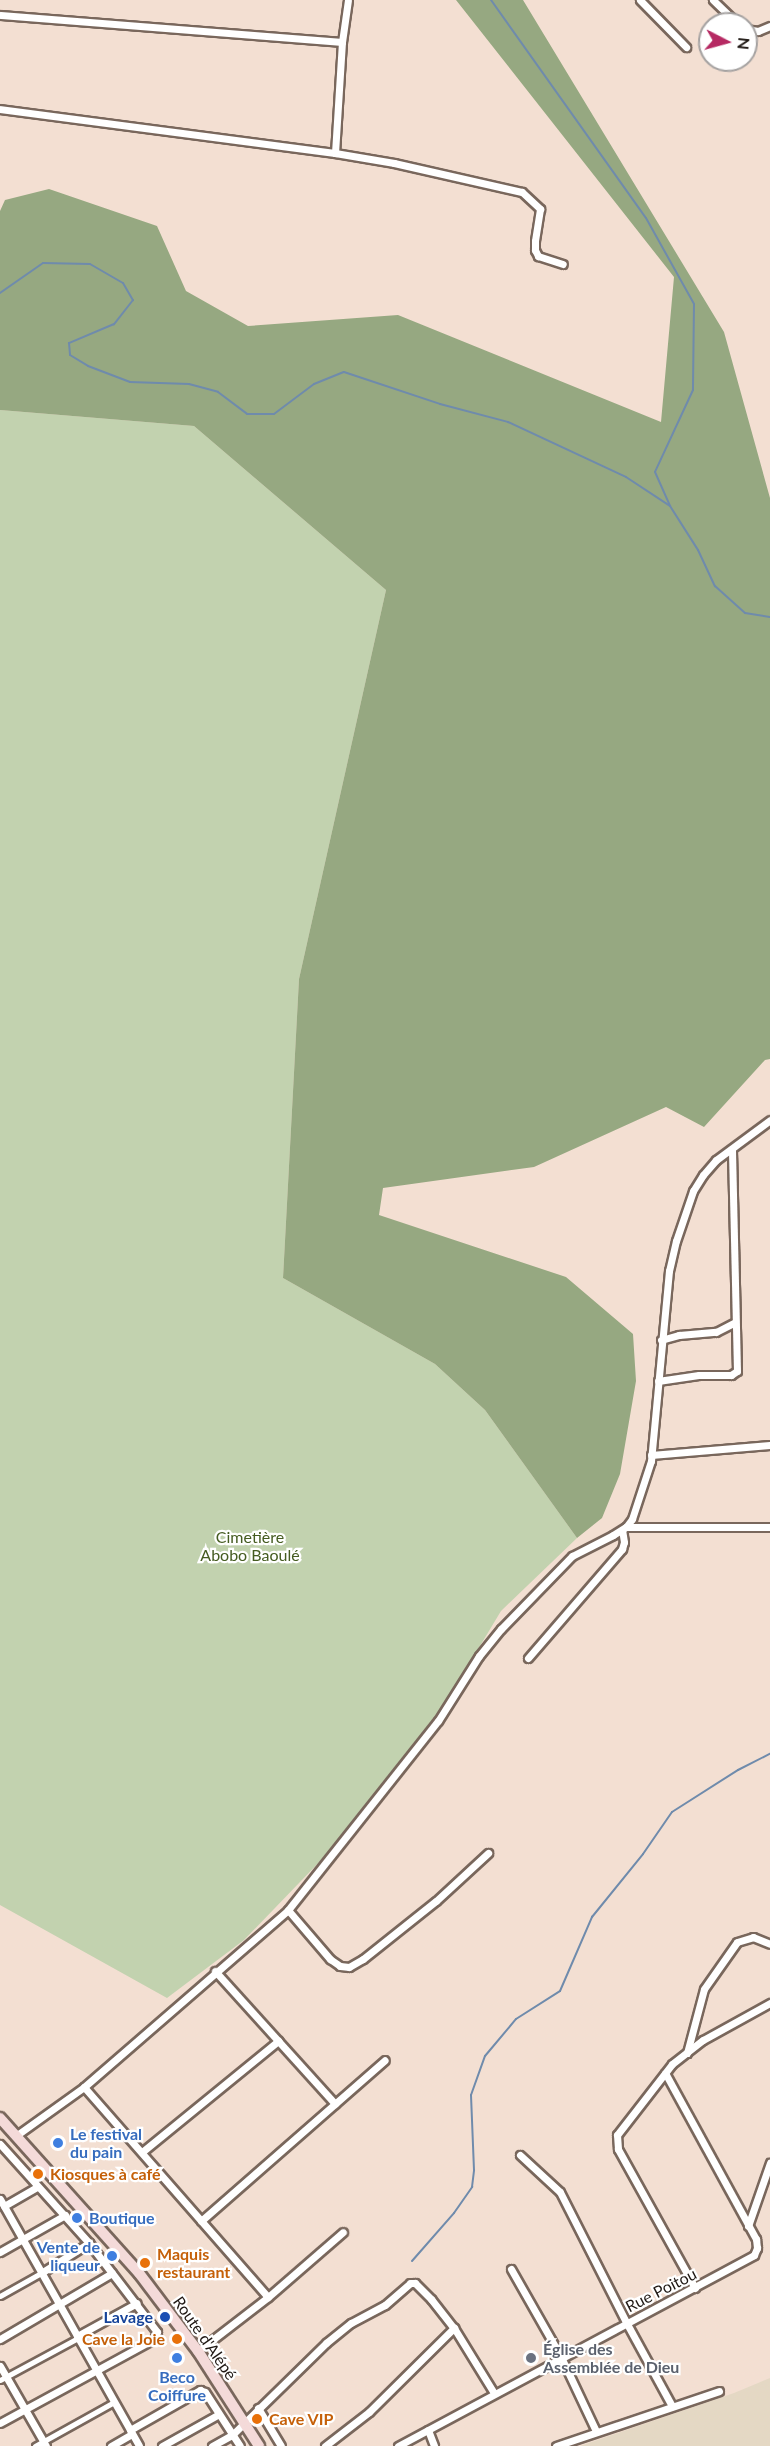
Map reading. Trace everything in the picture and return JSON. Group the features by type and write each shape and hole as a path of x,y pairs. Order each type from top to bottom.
{"main road":[{"name":"Route d'Alépé","path":"0,2118 139,2273 198,2351 259,2446"}],"street":[{"path":"335,153 342,42 348,0"},
{"path":"640,0 686,48"},
{"path":"713,0 726,12"},
{"path":"0,15 342,42"},
{"path":"0,109 335,153 394,163 522,192 540,208 535,241 538,256 563,264"},
{"path":"528,1658 622,1549 624,1528 634,1512 651,1455 661,1340 672,1257 693,1191 703,1175 770,1120"},
{"path":"658,1382 699,1375 731,1375 737,1371 734,1323 732,1149"},
{"path":"661,1340 679,1335 716,1332 734,1323"},
{"path":"651,1455 770,1445"},
{"path":"17,2135 84,2087 288,1910 438,1721 479,1656 555,1570 572,1556 624,1528 770,1527"},
{"path":"288,1910 330,1959 340,1966 349,1967 363,1959 436,1901 488,1853"},
{"path":"687,2053 704,1989 737,1942 753,1937 770,1944"},
{"path":"215,1971 335,2104"},
{"path":"695,2288 618,2149 616,2134 665,2073 687,2053 703,2040 770,2003"},
{"path":"142,2152 278,2041"},
{"path":"201,2221 385,2060"},
{"name":"Rue Poitou","path":"398,2446 754,2255 757,2248 756,2239 665,2073"},
{"path":"84,2087 268,2297"},
{"path":"0,2144 89,2243 157,2332 156,2336 0,2423"},
{"path":"520,2155 560,2192 626,2322 672,2406"},
{"path":"748,2226 770,2163"},
{"path":"37,2187 2,2202 139,2446"},
{"path":"0,2252 65,2215"},
{"path":"198,2351 268,2297 342,2232"},
{"path":"0,2296 89,2243"},
{"path":"510,2269 561,2357 596,2431"},
{"path":"0,2339 112,2273"},
{"path":"212,2446 232,2435 326,2343 351,2323 385,2305 410,2283 415,2283 454,2328 494,2393"},
{"path":"3,2379 137,2303"},
{"path":"325,2446 369,2412 454,2328"},
{"path":"0,2366 3,2379 25,2410 44,2444"},
{"path":"111,2446 200,2390 205,2392 240,2446"},
{"path":"556,2446 719,2391"},
{"path":"35,2446 44,2444 114,2402"},
{"path":"258,2408 280,2446"},
{"path":"162,2446 219,2414"},
{"path":"428,2430 434,2446"}],"shaded area":[{"path":"770,2378 770,2446 580,2446 734,2393"}],"green space":[{"path":"456,0 523,0 724,332 770,498 770,1059 765,1060 704,1127 666,1107 534,1167 383,1188 379,1215 566,1277 633,1334 636,1381 620,1474 602,1518 577,1538 485,1410 435,1364 283,1278 299,979 386,590 194,426 0,410 0,211 5,200 49,189 157,226 186,291 248,326 398,315 661,422 674,277"},
{"name":"Cimetière Abobo Baoulé","path":"0,410 194,426 386,590 299,979 283,1278 435,1364 485,1410 577,1538 501,1611 442,1709 352,1828 244,1940 167,1998 0,1905"}],"waterway":[{"path":"491,0 646,218 694,304 693,390 655,472 670,506"},
{"path":"0,293 43,263 90,264 123,283 133,300 114,324 69,343 70,355 88,366 130,382 189,384 218,392 247,414 274,414 314,384 344,372 440,404 508,422 626,477 670,506 698,550 715,586 745,613 770,617"},
{"path":"412,2261 454,2213 472,2187 474,2170 471,2095 485,2056 516,2019 560,1991 592,1917 643,1854 672,1812 738,1770 770,1754"}],"place":[{"name":"Le festival du pain","path":"58,2143"},
{"name":"Kiosques à café","path":"38,2174"},
{"name":"Boutique","path":"77,2218"},
{"name":"Vente de liqueur","path":"112,2256"},
{"name":"Maquis restaurant","path":"145,2263"},
{"name":"Lavage","path":"165,2317"},
{"name":"Cave la Joie","path":"177,2339"},
{"name":"Beco Coiffure","path":"177,2358"},
{"name":"Église des Assemblée de Dieu","path":"531,2358"},
{"name":"Cave VIP","path":"257,2419"}]}
